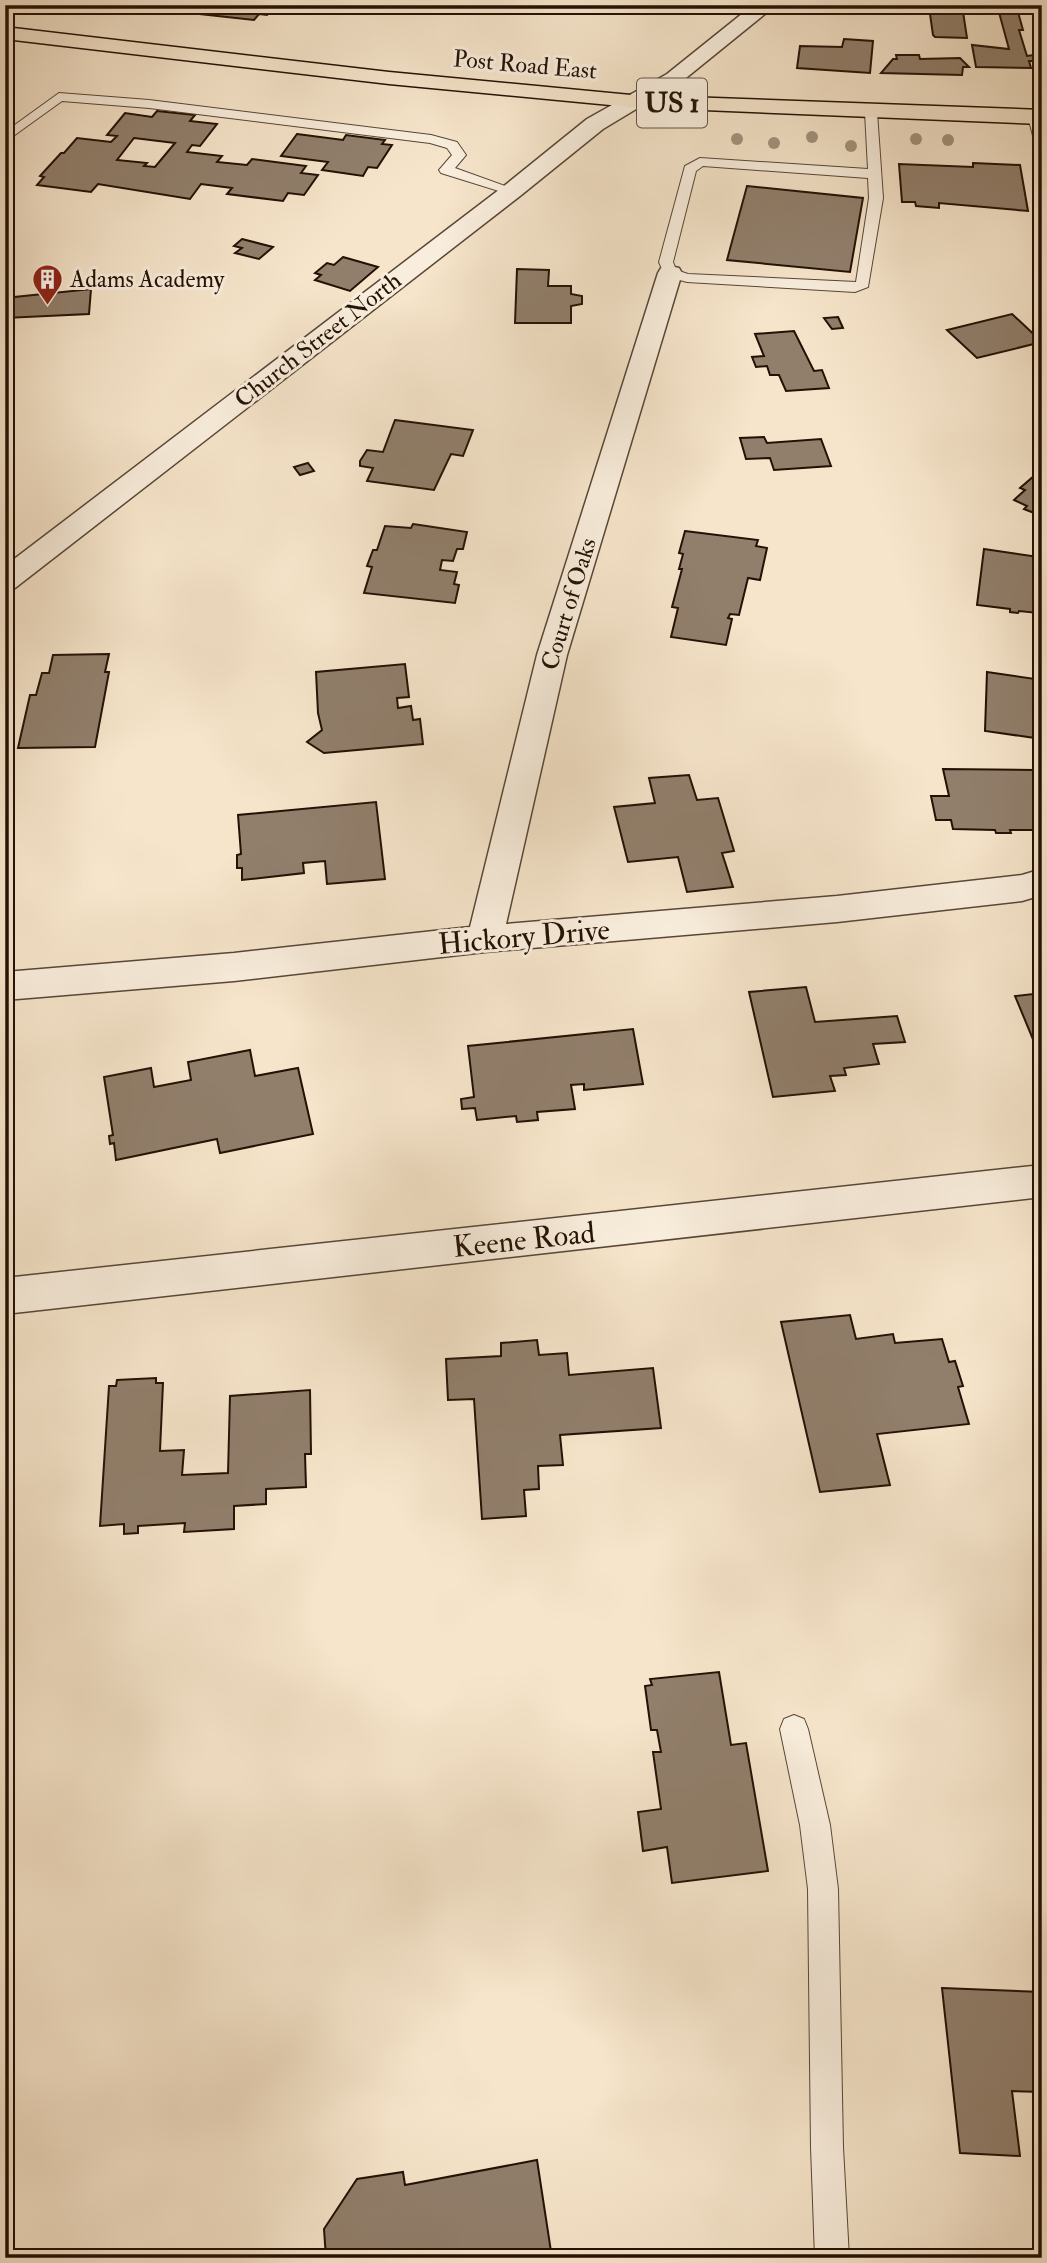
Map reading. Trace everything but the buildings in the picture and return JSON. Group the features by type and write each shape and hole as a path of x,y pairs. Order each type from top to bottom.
{"main road":[{"name":"Post Road East","path":"5,33 438,83 631,101 1038,117"}],"street":[{"name":"Church Street North","path":"5,581 512,191 595,124 674,78 766,5"},
{"name":"Court of Oaks","path":"485,939 552,655 670,273"},
{"name":"Hickory Drive","path":"5,986 234,967 485,939 837,909 1022,888 1042,883"},
{"name":"Keene Road","path":"5,1296 1042,1181"}],"lane":[{"path":"5,138 59,97 81,98 431,139 452,145 459,155 446,170 512,191"},
{"path":"871,112 875,174 876,198 863,284 855,288 687,278 670,273 666,262 690,169 700,162 875,174"},
{"path":"1038,117 1042,143"},
{"path":"794,1729 815,1825 824,1889 827,2147 832,2258"}],"place":[{"name":"Adams Academy","path":"47,306"}]}
